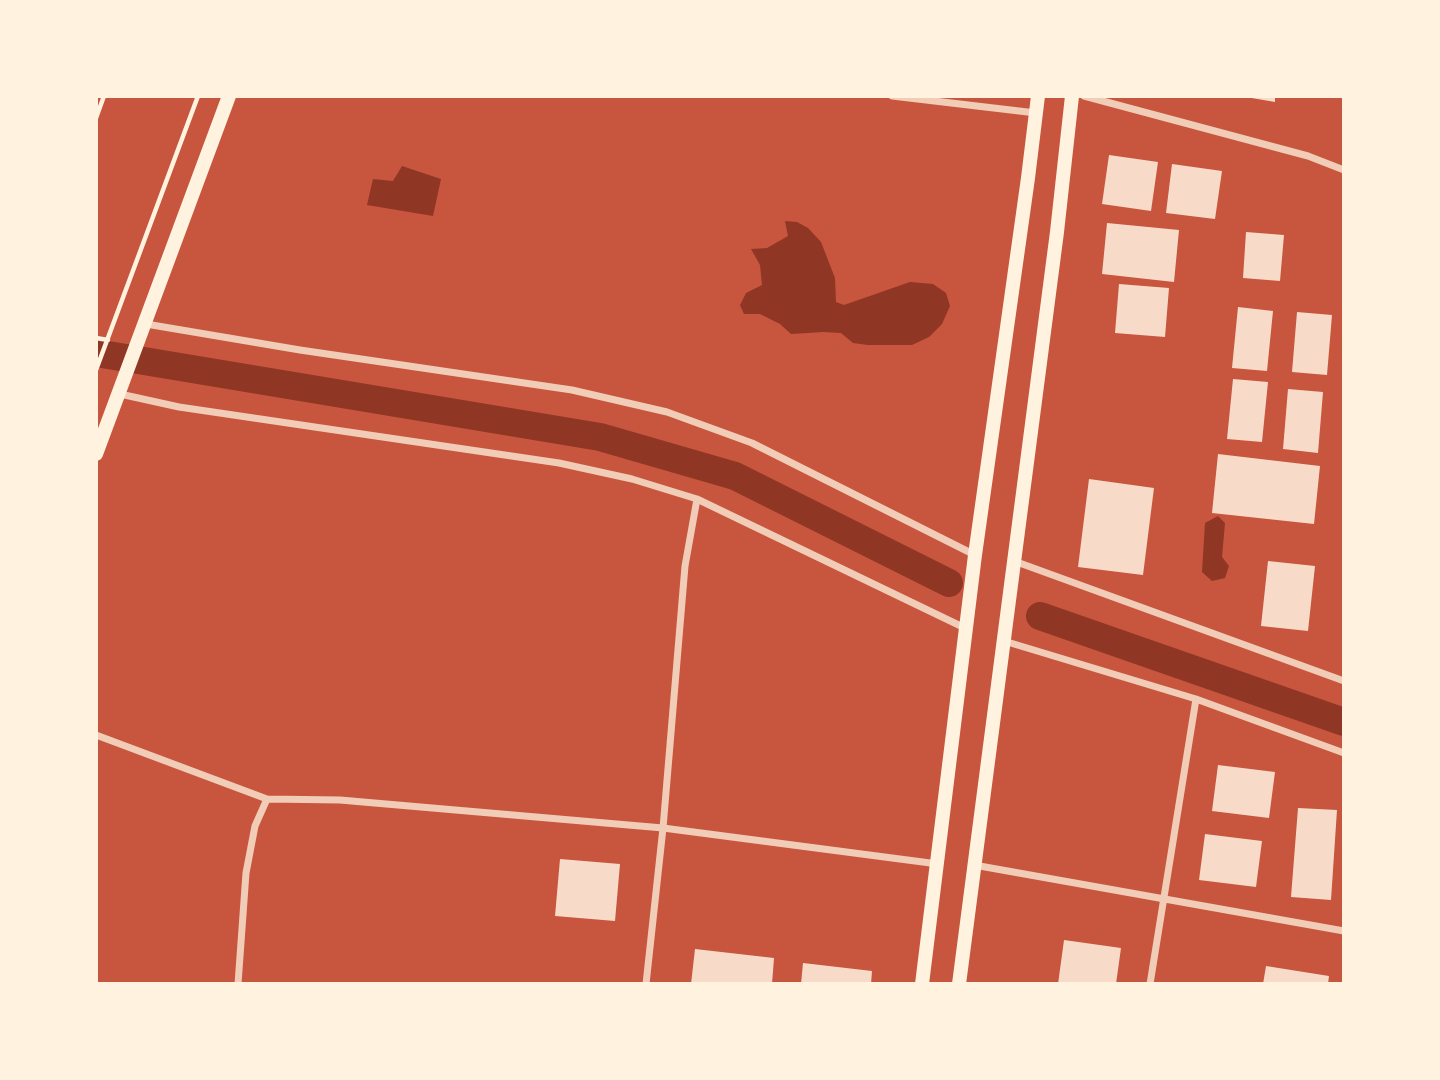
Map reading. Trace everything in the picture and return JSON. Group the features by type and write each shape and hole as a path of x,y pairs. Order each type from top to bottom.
{"main road":[{"path":"96,454 229,96"},
{"path":"922,984 975,555 1038,96"},
{"path":"959,984 1057,232 1072,96"}],"street":[{"path":"892,96 1036,113"},
{"path":"1084,96 1308,156 1344,170"},
{"path":"146,324 300,350 572,390 667,412 752,443 975,555"},
{"path":"120,394 179,407 559,463 632,479 697,499 967,630"},
{"path":"646,984 663,828 685,566 697,499"},
{"path":"1013,561 1343,681 1344,670"},
{"path":"1004,641 1196,699 1344,753"},
{"path":"1150,984 1196,699"},
{"path":"96,735 267,799 340,800 663,828 937,864"},
{"path":"238,984 246,873 256,826 267,799"},
{"path":"974,865 1344,931"}],"path":[{"path":"96,118 104,96"},
{"path":"96,370 198,96"},
{"path":"96,338 108,340"}],"shaded area":[{"path":"402,166 441,179 433,216 367,205 373,179 393,181"},
{"path":"785,221 797,222 808,228 821,242 835,278 836,302 844,305 910,282 933,284 946,293 950,306 942,324 929,337 912,345 868,345 853,343 841,333 791,334 780,324 760,314 744,314 740,305 746,293 762,285 760,265 751,249 767,248 788,236"},
{"path":"1218,516 1225,523 1222,557 1229,566 1225,578 1212,581 1202,572 1205,523"}],"building":[{"path":"1240,96 1275,96 1275,102"},
{"path":"1109,155 1158,162 1151,211 1102,204"},
{"path":"1172,164 1222,171 1215,219 1166,213"},
{"path":"1107,223 1179,230 1174,282 1102,274"},
{"path":"1246,232 1284,235 1280,281 1243,278"},
{"path":"1119,284 1169,288 1165,337 1115,333"},
{"path":"1238,307 1273,311 1267,371 1232,368"},
{"path":"1297,312 1332,315 1327,375 1292,372"},
{"path":"1233,379 1268,382 1262,442 1227,439"},
{"path":"1288,389 1323,392 1318,453 1283,449"},
{"path":"1218,454 1320,466 1314,524 1212,513"},
{"path":"1089,479 1154,488 1143,575 1078,567"},
{"path":"1268,561 1315,566 1308,631 1261,626"},
{"path":"1218,765 1275,772 1269,818 1212,811"},
{"path":"1298,808 1337,810 1331,900 1291,897"},
{"path":"1205,834 1262,841 1256,887 1199,880"},
{"path":"560,859 620,864 615,921 555,916"},
{"path":"1064,940 1121,948 1116,984 1058,984"},
{"path":"695,949 774,958 772,984 691,984"},
{"path":"803,963 872,971 871,984 801,984"},
{"path":"1266,966 1329,976 1328,984 1263,984"}],"waterway":[{"path":"96,353 600,437 735,476 949,583"},
{"path":"1040,616 1344,722"}]}
